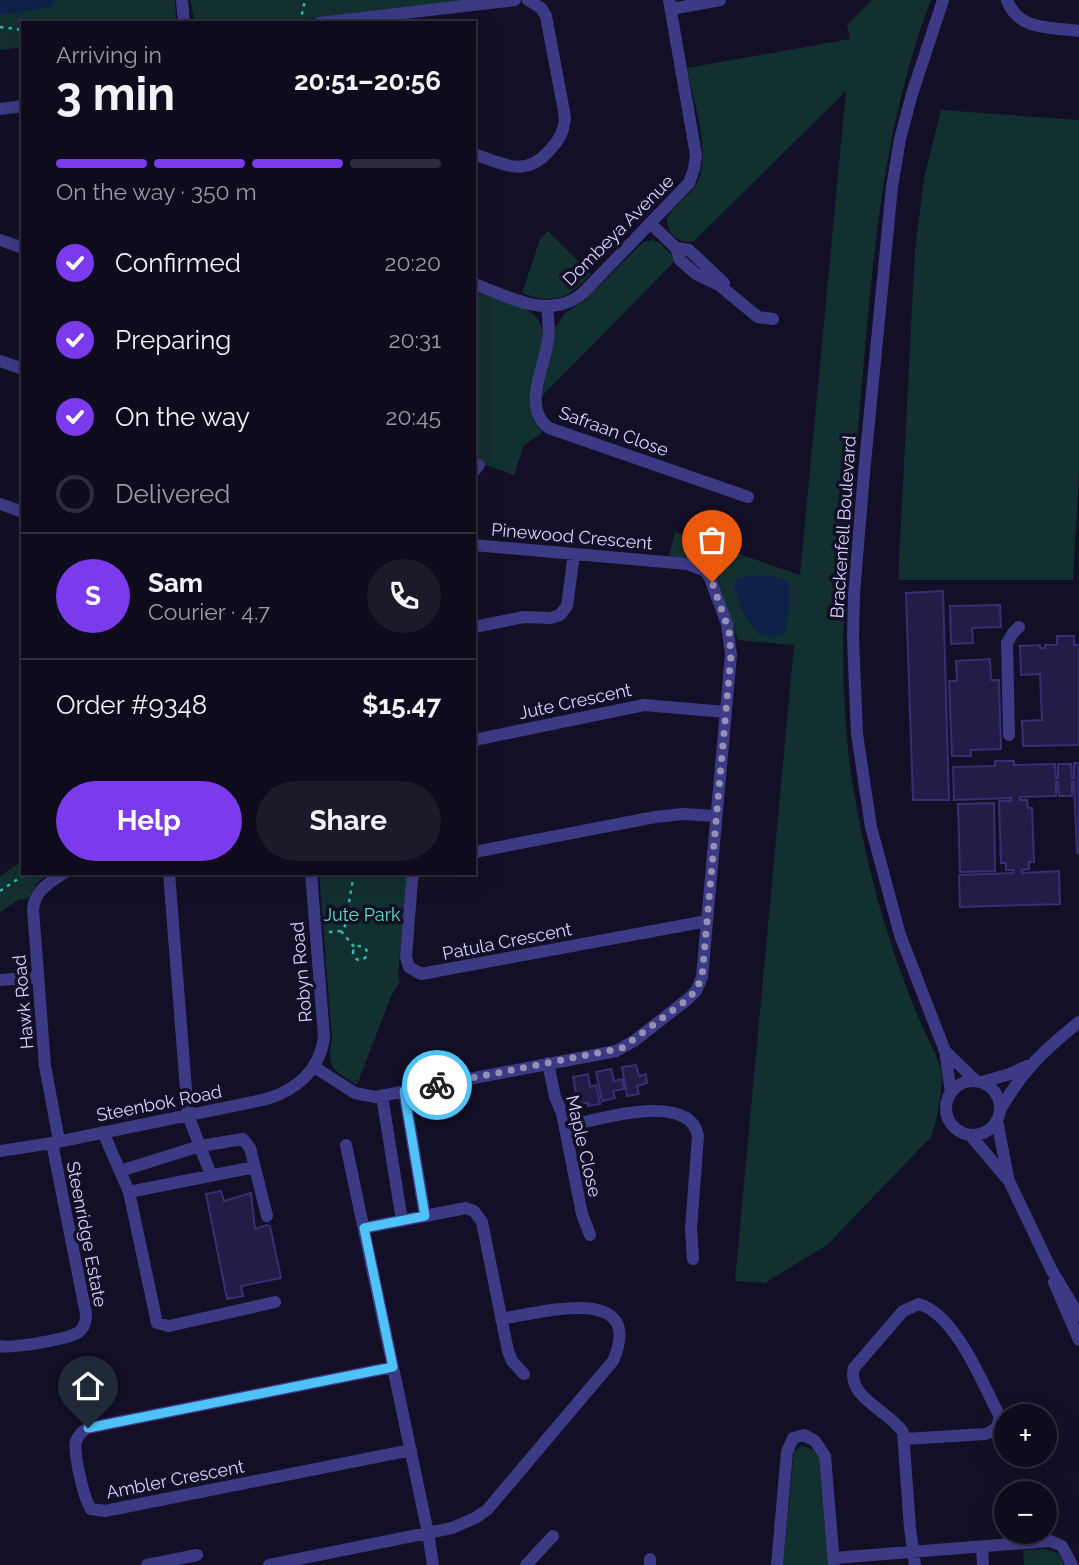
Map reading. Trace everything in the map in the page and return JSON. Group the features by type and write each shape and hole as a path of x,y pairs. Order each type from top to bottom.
{"street":[{"path":"181,0 184,21"},
{"path":"335,21 516,0"},
{"path":"476,155 510,167 529,165 541,160 563,132 565,117 546,16 538,4 528,0"},
{"path":"670,4 720,0"},
{"name":"Brackenfell Boulevard","path":"943,0 912,94 900,139 892,187 860,515 853,650 857,734 871,827 900,935 945,1051 951,1093"},
{"path":"1007,0 1013,14 1030,25 1079,31"},
{"name":"Dombeya Avenue","path":"547,307 561,306 576,298 684,188 692,176 696,162 670,4"},
{"path":"0,109 21,106"},
{"path":"650,223 676,248 689,250 758,317 773,319"},
{"path":"0,240 21,247"},
{"path":"476,285 535,306 547,307"},
{"name":"Safraan Close","path":"547,307 549,340 535,402 538,417 545,425 748,497"},
{"path":"0,361 21,368"},
{"path":"0,504 21,511"},
{"name":"Pinewood Crescent","path":"314,1067 355,1093 367,1097 622,1048 688,999 702,977 730,639 712,582 705,571 687,564 476,545"},
{"path":"476,627 524,617 550,618 560,615 566,606 574,554"},
{"path":"1009,735 1007,643 1019,627"},
{"name":"Jute Crescent","path":"476,740 644,705 726,712"},
{"path":"476,852 662,816 716,816"},
{"name":"Hawk Road","path":"56,1142 45,1066 34,902 40,890 61,875"},
{"path":"169,875 188,1115 211,1175"},
{"name":"Robyn Road","path":"310,875 324,1037 314,1067"},
{"name":"Patula Crescent","path":"413,875 406,957 409,967 421,974 707,920"},
{"path":"0,980 38,976"},
{"path":"970,1135 985,1132 999,1115 1011,1090 1032,1063 1079,1022"},
{"name":"Brackenfell Boulevard","path":"945,1051 979,1082"},
{"name":"Maple Close","path":"548,1063 565,1126 582,1214 590,1235"},
{"path":"1032,1063 1010,1074 965,1083 951,1093 947,1101 948,1118 959,1131 970,1135 1009,1181 1051,1269 1079,1316"},
{"name":"Steenbok Road","path":"0,1151 278,1096 295,1086 314,1067"},
{"path":"979,1082 996,1094 1009,1181"},
{"path":"404,1091 425,1216"},
{"path":"382,1096 402,1221"},
{"path":"565,1126 650,1111 683,1114 693,1122 698,1136 691,1228 693,1259"},
{"path":"103,1132 129,1192 157,1323 169,1326 275,1302"},
{"path":"120,1171 200,1146 243,1139 248,1143 267,1216"},
{"name":"Steenridge Estate","path":"0,1346 10,1348 75,1334 83,1328 86,1319 56,1142"},
{"path":"346,1145 433,1565"},
{"path":"129,1192 255,1167"},
{"path":"364,1228 466,1208 479,1216 508,1351 512,1361 524,1374"},
{"path":"1051,1269 1060,1298 1079,1340"},
{"path":"905,1439 989,1433 996,1429 999,1418 964,1344 928,1308 919,1304 903,1311 854,1368 853,1374 856,1388 901,1428 905,1439 915,1565"},
{"path":"269,1565 428,1533 463,1524 487,1510 613,1361 618,1350 618,1323 605,1310 579,1307 501,1320"},
{"name":"Ambler Crescent","path":"393,1367 88,1428 80,1434 75,1447 85,1500 91,1509 105,1511 411,1450"},
{"path":"777,1565 787,1452 791,1440 804,1435 815,1441 825,1456 834,1561 913,1551 1054,1542 1062,1546 1072,1565"},
{"path":"526,1565 553,1536"},
{"path":"982,1547 983,1565"},
{"path":"147,1565 197,1555"}],"path":[{"path":"300,21 305,0"},
{"path":"0,27 21,30"},
{"path":"0,891 24,875"},
{"path":"315,932 341,931 345,926 354,875"},
{"path":"341,931 355,948"},
{"path":"355,948 365,948 365,958 355,958 355,948"}],"green space":[{"path":"0,0 175,0 176,21 21,21 21,47 0,50"},
{"path":"190,0 468,0 288,21 195,21"},
{"path":"872,0 931,0 900,99 881,201 847,549 844,691 853,786 866,855 899,967 940,1065 941,1094 930,1138 827,1245 765,1283 735,1281 794,645 738,640 715,573 698,560 669,556 675,532 800,575 846,91 694,241 683,242 675,237 669,229 667,218 695,186 702,169 700,125 687,68 850,39 847,25"},
{"path":"941,110 1079,120 1079,472 1073,580 898,580 915,250 924,178"},
{"path":"548,231 591,274 568,294 544,299 522,293 540,239"},
{"path":"652,240 660,243 676,260 541,397 556,326 565,313 586,299 643,242"},
{"path":"476,292 526,309 541,325 543,338 530,402 532,417 542,430 541,434 524,445 514,475 476,462"},
{"path":"21,862 21,875 48,875 37,883 28,899 20,899 0,912 0,876"},
{"name":"Jute Park","path":"319,875 407,875 398,975 400,982 391,996 357,1085 333,1067 330,1057 332,1039"},
{"path":"803,1446 813,1450 819,1458 828,1565 783,1565 794,1451"},
{"path":"1046,1549 1058,1553 1065,1565 1024,1565 1023,1550"}],"water":[{"path":"0,0 55,0 51,7 0,15"},
{"path":"761,575 781,578 790,585 785,634 759,635 742,611 734,585 738,578"}],"building":[{"path":"943,591 949,800 913,800 906,593"},
{"path":"1000,605 1001,627 972,628 973,643 951,644 950,606"},
{"path":"1057,636 1074,636 1074,645 1079,645 1079,745 1023,746 1022,721 1042,720 1040,674 1021,675 1020,646 1040,645 1040,648 1045,648 1045,645 1057,645"},
{"path":"990,659 991,680 999,680 1001,749 971,750 971,756 952,756 949,681 957,681 956,661"},
{"path":"995,761 1014,761 1014,765 1055,764 1056,778 1058,764 1071,764 1074,778 1074,763 1079,763 1079,853 1074,782 1072,796 1059,796 1056,782 1056,796 1020,797 1020,800 1027,800 1028,808 1032,808 1034,862 1029,862 1029,869 1022,870 1022,873 1059,871 1060,904 960,907 959,875 1013,873 1013,870 1006,870 1006,863 1001,863 999,801 1011,801 1011,798 954,800 953,767 995,766"},
{"path":"994,803 995,871 960,872 958,804"},
{"path":"636,1065 639,1076 646,1074 647,1083 637,1086 639,1094 627,1096 622,1067"},
{"path":"611,1069 614,1081 622,1079 624,1089 613,1091 615,1098 602,1101 596,1072"},
{"path":"588,1074 590,1087 596,1085 600,1104 571,1104 569,1095 576,1094 573,1077"},
{"path":"221,1191 224,1201 251,1193 255,1229 270,1226 281,1278 241,1286 243,1296 227,1299 206,1194"}],"way so far":[{"path":"437,1085 616,1051 634,1041 696,990 702,977 731,655 729,631 712,582"}],"route":[{"path":"88,1428 393,1367 364,1228 425,1216 404,1091 437,1085"}]}
